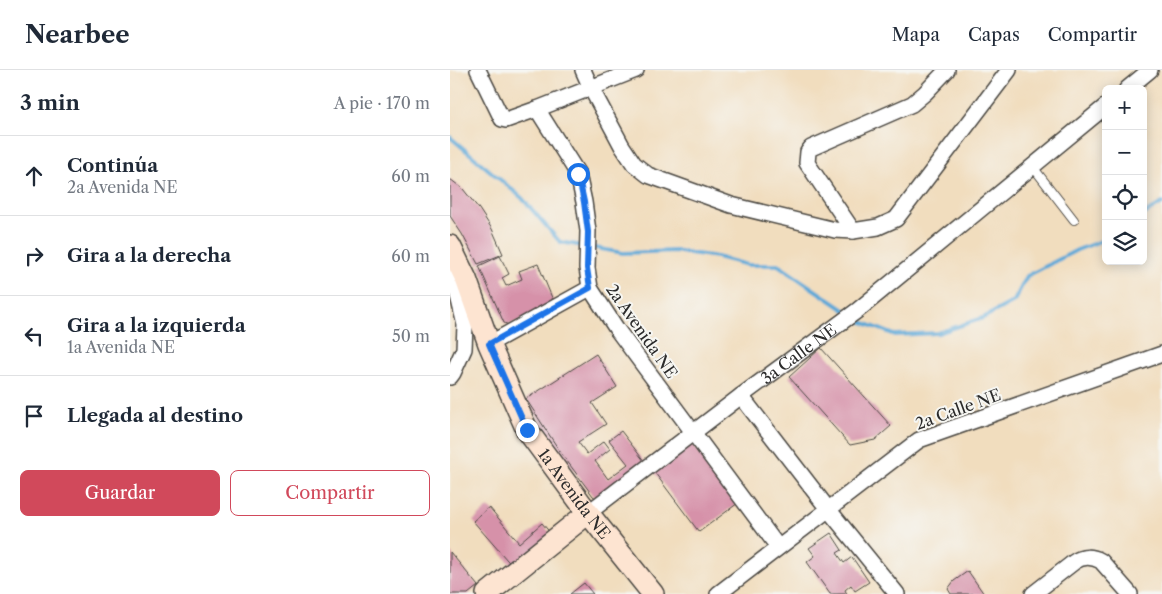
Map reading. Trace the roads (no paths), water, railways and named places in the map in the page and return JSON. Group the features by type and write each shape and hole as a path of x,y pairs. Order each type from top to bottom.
{"main road":[{"name":"1a Avenida NE","path":"450,246 466,279 489,344 527,430 588,513 653,594"},
{"name":"3a Calle NE","path":"486,594 588,513"}],"street":[{"path":"478,70 502,119 506,120 636,70"},
{"path":"583,70 622,146 634,164 648,175 731,205 835,230 853,231 878,227 896,219 1009,70"},
{"path":"853,231 807,163 810,148 912,104 946,70"},
{"path":"1132,85 1150,70"},
{"name":"2a Avenida NE","path":"537,109 578,174 588,232 587,268 590,288 618,331 778,547"},
{"name":"3a Calle NE","path":"588,513 741,396 858,310 1102,109"},
{"path":"450,262 465,325 464,348 450,377"},
{"path":"489,344 590,288"},
{"name":"2a Calle NE","path":"718,594 919,440 1162,354"},
{"path":"741,396 828,510 897,594"},
{"path":"1033,594 1078,559 1087,557 1101,562 1130,594"}],"lane":[{"path":"1033,167 1074,220"}],"waterway":[{"path":"450,137 522,198 560,242 583,246"},
{"path":"1147,212 1162,203"},
{"path":"855,317 862,322 895,335 938,333 983,318 1014,301 1027,276 1077,250 1102,241"},
{"path":"590,247 623,253 676,251 717,257 748,265 778,265 849,313"}]}
